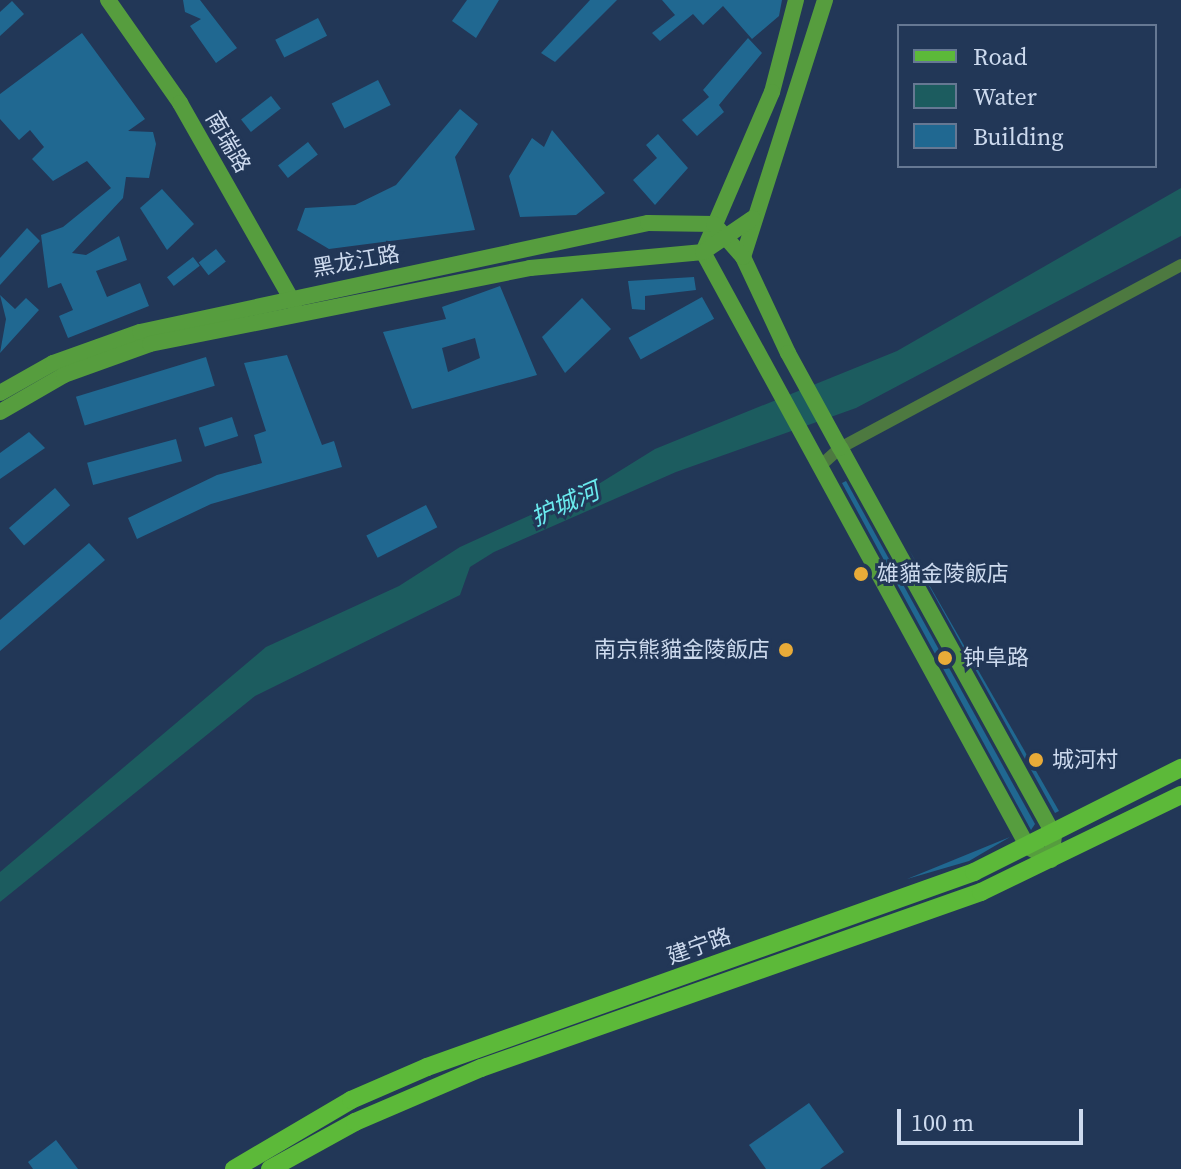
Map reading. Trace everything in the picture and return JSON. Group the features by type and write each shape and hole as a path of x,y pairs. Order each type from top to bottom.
{"main road":[{"name":"南瑞路","path":"108,0 180,103 291,295 297,314"},
{"path":"714,224 743,257 788,353 1054,835 1051,860 1028,847 771,383 703,252 714,224 772,92 796,0"},
{"path":"743,257 777,135 813,54 825,0"},
{"name":"黑龙江路","path":"0,412 64,375 150,344 530,268 703,252 753,218"},
{"name":"黑龙江路","path":"0,393 53,363 140,332 291,295 524,255 648,223 714,224"},
{"name":"建宁路","path":"234,1169 351,1100 427,1067 1028,847 1181,768"},
{"name":"建宁路","path":"270,1169 355,1122 481,1068 871,935 1051,860 1181,795"}],"street":[{"path":"819,467 840,448 1181,265"}],"water":[{"name":"护城河","path":"1181,188 1181,236 856,408 676,472 494,552 470,567 460,595 255,696 0,902 0,872 266,647 399,586 460,547 597,485 655,449 897,351"}],"building":[{"path":"183,0 200,0 237,48 216,63 190,26 201,19 185,12"},
{"path":"467,0 499,0 476,38 452,21"},
{"path":"590,0 617,0 555,62 541,53"},
{"path":"662,0 782,0 779,16 752,39 723,6 703,25 693,14 660,41 652,33 675,15"},
{"path":"12,1 24,14 0,36 0,12"},
{"path":"318,18 327,36 284,58 275,40"},
{"path":"82,33 145,119 128,131 153,132 156,144 149,178 126,177 123,198 72,253 86,255 119,236 127,260 96,271 107,297 140,283 149,306 68,338 59,316 73,310 61,283 48,288 41,235 63,227 111,188 87,161 53,181 32,159 44,147 30,130 19,140 0,119 0,94"},
{"path":"748,38 762,53 719,105 724,112 697,136 682,120 709,97 703,90"},
{"path":"378,80 391,105 344,129 332,104"},
{"path":"271,96 281,109 251,132 241,119"},
{"path":"460,109 478,124 455,157 475,230 329,249 297,230 305,208 355,205 396,185"},
{"path":"552,130 605,193 576,215 520,217 509,176 532,138 544,147"},
{"path":"658,134 688,168 655,205 633,180 657,158 646,145"},
{"path":"308,142 318,155 288,178 278,165"},
{"path":"162,189 194,224 167,250 140,208"},
{"path":"27,228 40,241 0,285 0,258"},
{"path":"216,249 226,262 209,275 199,263"},
{"path":"193,257 200,266 174,286 167,277"},
{"path":"694,277 696,290 645,296 645,310 632,309 628,281"},
{"path":"500,286 537,375 412,409 383,332 446,319 442,307","holes":["475,338 480,358 448,372 442,348"]},
{"path":"0,295 15,309 26,298 39,310 0,353 6,319"},
{"path":"702,297 714,319 641,360 629,338"},
{"path":"582,298 611,329 565,373 542,337"},
{"path":"287,355 322,445 334,441 342,467 211,504 137,539 128,518 217,475 262,463 254,435 266,431 244,363"},
{"path":"206,357 215,386 85,425 76,397"},
{"path":"232,417 238,436 205,447 199,428"},
{"path":"29,432 45,448 0,479 0,453"},
{"path":"176,439 182,461 93,485 87,463"},
{"path":"846,481 1035,824 1031,830 842,483"},
{"path":"55,488 70,505 24,545 9,528"},
{"path":"426,505 437,527 378,558 366,535"},
{"path":"89,543 105,560 0,651 0,620"},
{"path":"908,548 1059,811 1055,813"},
{"path":"1010,837 969,861 907,879 1000,841"},
{"path":"809,1103 844,1152 820,1169 766,1169 749,1145"},
{"path":"56,1140 78,1169 33,1169 28,1162"}],"place":[{"name":"雄貓金陵飯店","path":"861,574"},
{"name":"南京熊貓金陵飯店","path":"786,650"},
{"name":"钟阜路","path":"945,658"},
{"name":"城河村","path":"1036,760"}]}
